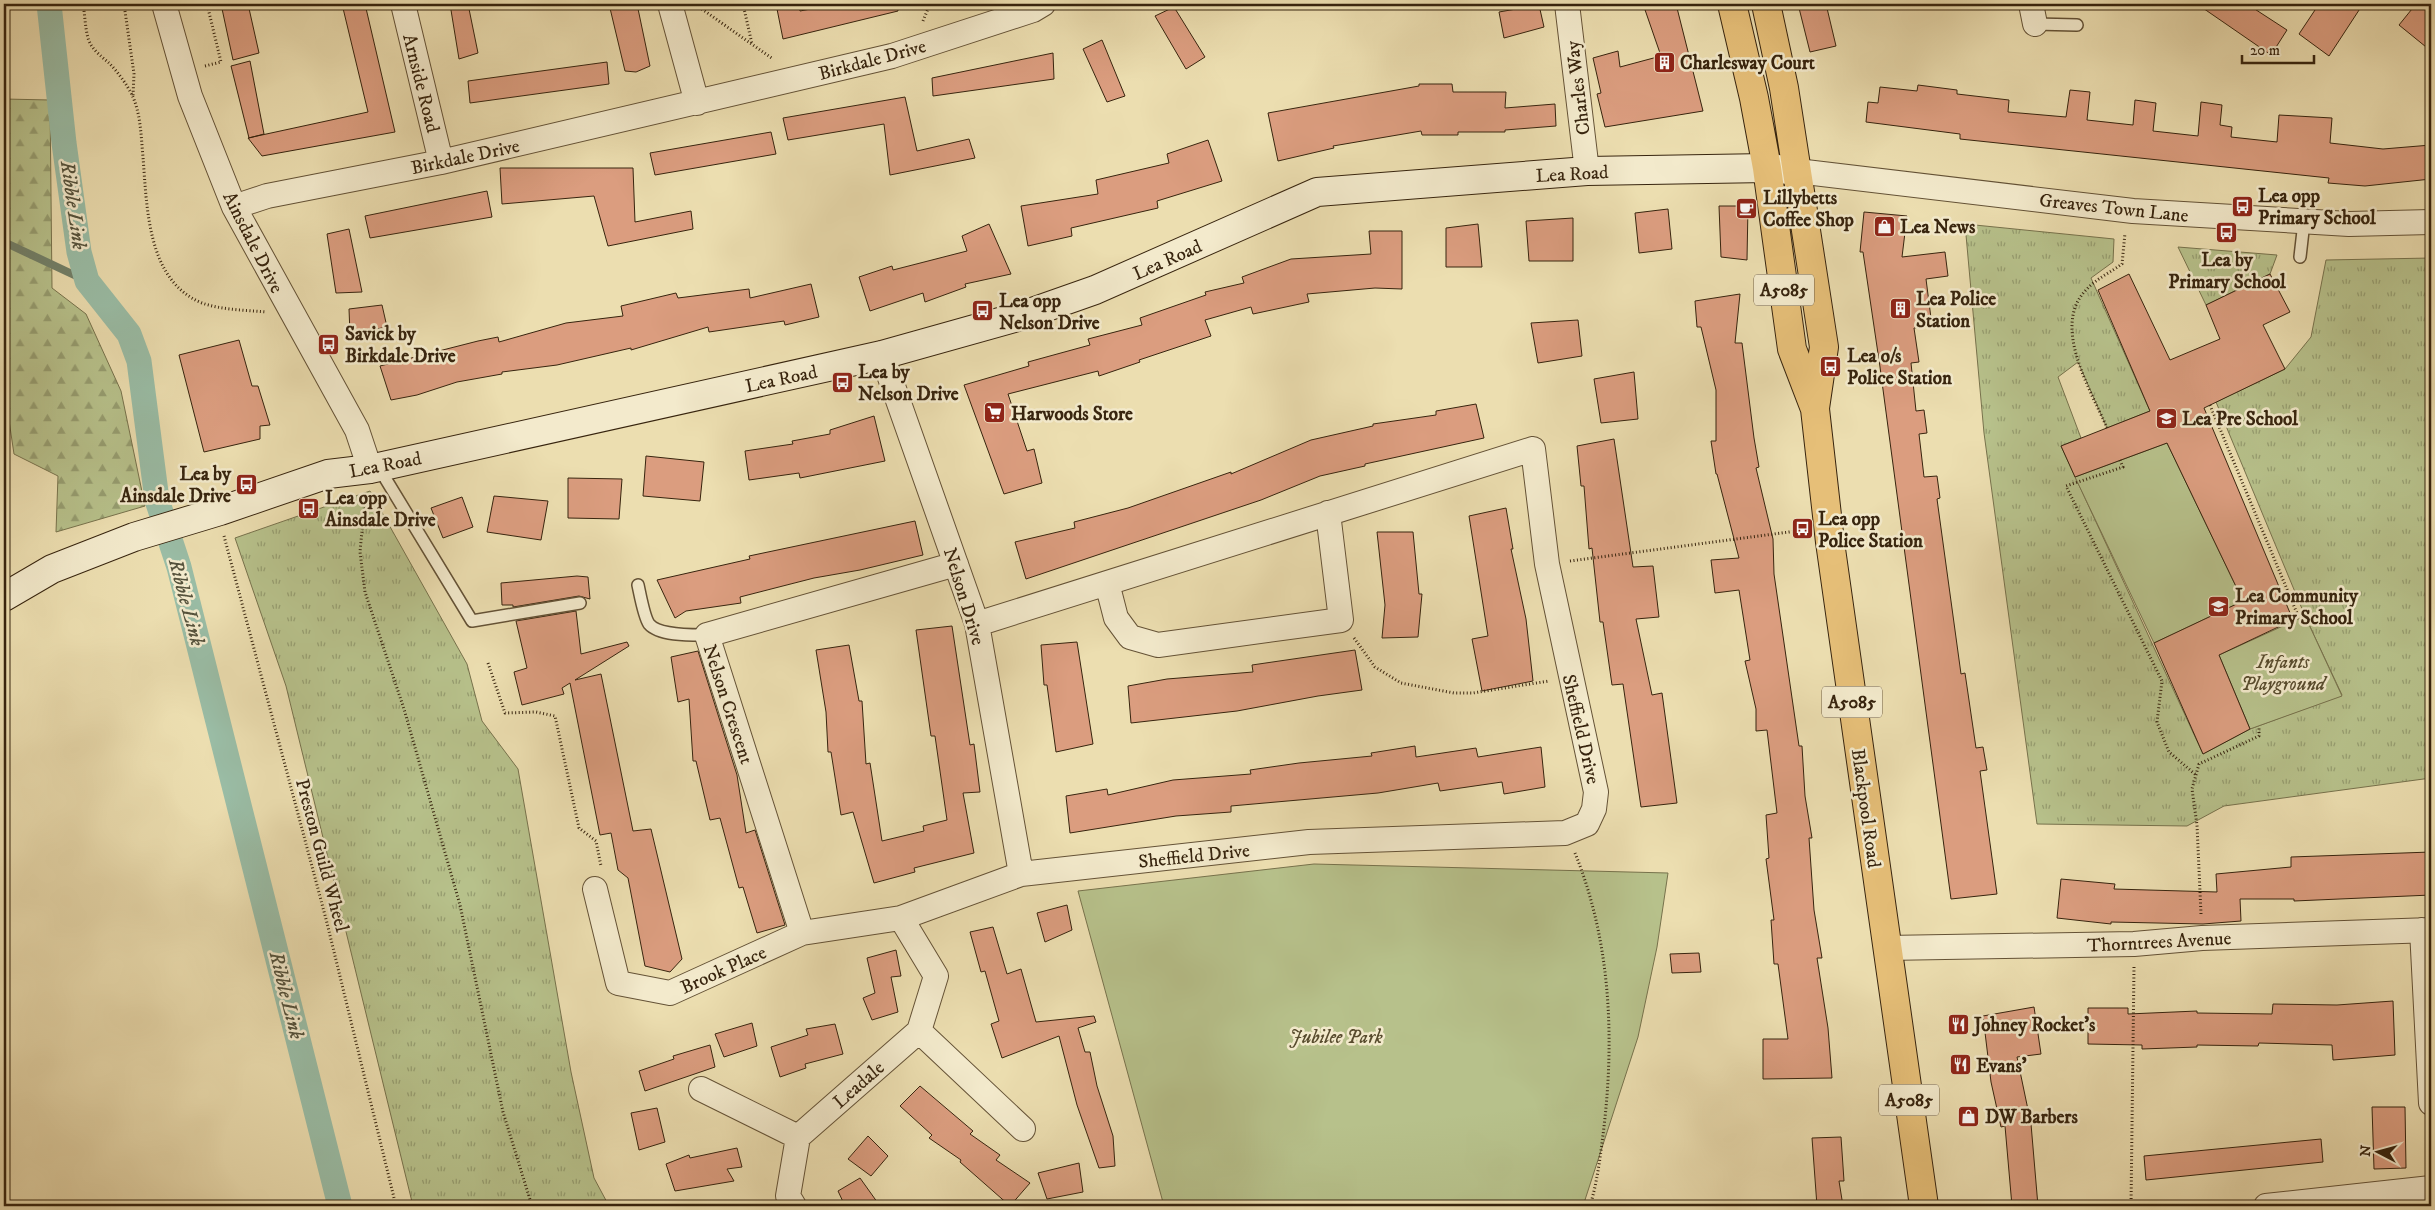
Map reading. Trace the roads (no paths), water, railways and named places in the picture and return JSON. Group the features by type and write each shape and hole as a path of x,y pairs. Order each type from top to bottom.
{"highway":[{"name":"Blackpool Road","path":"1732,4 1754,98 1767,168 1792,348 1815,409 1828,527 1886,948 1924,1206"},
{"name":"Blackpool Road","path":"1766,4 1784,88 1824,347 1815,409"}],"street":[{"name":"Ainsdale Drive","path":"164,4 183,71 205,137 234,207 357,430 374,468"},
{"name":"Arnside Road","path":"403,4 441,162"},
{"path":"670,4 697,102"},
{"name":"Birkdale Drive","path":"234,207 267,196 441,162 892,56 1033,10 1043,4"},
{"name":"Charles Way","path":"1567,4 1588,171"},
{"name":"Lea Road","path":"4,597 52,569 134,537 328,474 374,468 882,355 1021,316 1096,290 1317,192 1588,171 1767,168 1797,171"},
{"name":"Greaves Town Lane","path":"1797,171 2127,211 2349,224 2431,222"},
{"name":"Nelson Drive","path":"882,355 977,624 1021,874"},
{"name":"Sheffield Drive","path":"802,933 900,918 1021,874 1310,842 1565,833 1587,824 1594,809 1596,792 1547,564 1532,449 977,624"},
{"path":"1107,583 1116,618 1130,637 1158,645 1341,620 1328,513"},
{"name":"Nelson Crescent","path":"802,933 707,636 956,564"},
{"name":"Brook Place","path":"594,889 618,982 670,992 802,933"},
{"path":"900,918 936,976 919,1031 1023,1129"},
{"path":"2426,930 2431,1103"},
{"name":"Thorntrees Avenue","path":"1886,948 2134,944 2202,938 2426,930"},
{"name":"Leadale","path":"798,1138 919,1031"},
{"path":"701,1089 798,1138 788,1196 794,1206"},
{"path":"2266,1206 2431,1188"}],"lane":[{"path":"2033,14 2078,25"},
{"path":"2300,257 2304,222"},
{"path":"374,468 472,621 580,603"},
{"path":"638,585 648,623 656,629 671,634 707,636"}],"waterway":[{"name":"Ribble Link","path":"49,4 64,143 79,252 87,281 129,334 139,361 157,500 179,567 340,1206"},
{"path":"4,242 87,281"}],"place":[{"name":"Charlesway Court","path":"1664,62"},
{"name":"Lea opp Primary School","path":"2242,206"},
{"name":"Lillybetts Coffee Shop","path":"1747,208"},
{"name":"Lea News","path":"1884,226"},
{"name":"Lea by Primary School","path":"2227,233"},
{"name":"Lea Police Station","path":"1900,309"},
{"name":"Lea opp Nelson Drive","path":"983,311"},
{"name":"Savick by Birkdale Drive","path":"329,344"},
{"name":"Lea o/s Police Station","path":"1831,366"},
{"name":"Lea by Nelson Drive","path":"842,382"},
{"name":"Harwoods Store","path":"995,413"},
{"name":"Lea Pre School","path":"2166,418"},
{"name":"Lea by Ainsdale Drive","path":"247,484"},
{"name":"Lea opp Ainsdale Drive","path":"309,508"},
{"name":"Lea opp Police Station","path":"1802,529"},
{"name":"Lea Community Primary School","path":"2219,606"},
{"name":"Johney Rocket's","path":"1958,1024"},
{"name":"Evans'","path":"1960,1065"},
{"name":"DW Barbers","path":"1969,1116"}],"park label":[{"name":"Infants Playground","path":"2283,672"},
{"name":"Jubilee Park","path":"1336,1036"}]}
